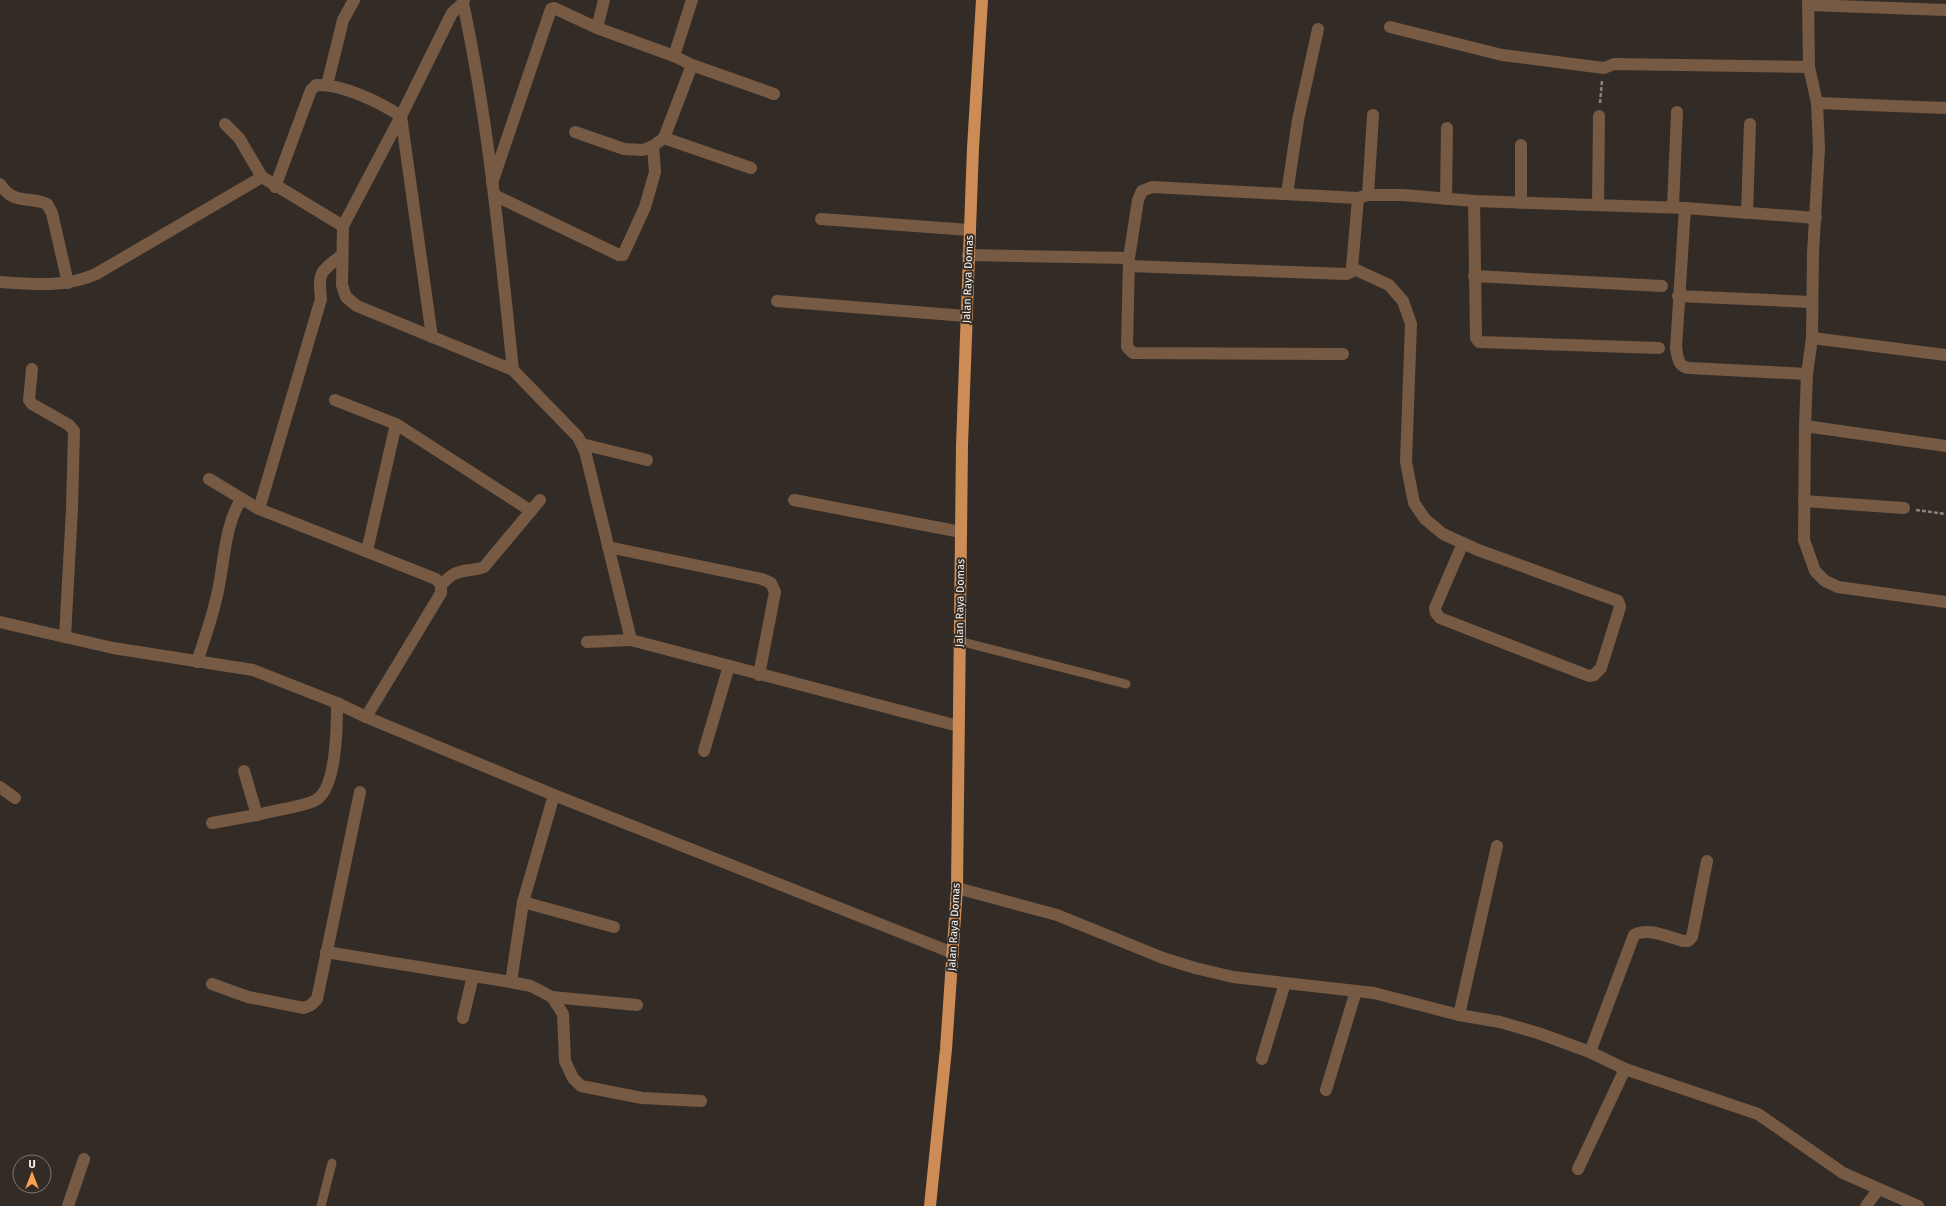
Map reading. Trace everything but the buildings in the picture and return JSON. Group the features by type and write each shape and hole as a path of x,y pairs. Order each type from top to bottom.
{"highway":[{"name":"Jalan Raya Domas","path":"930,1206 946,1049 957,888 959,641 966,316 969,230 982,0"}],"street":[{"path":"327,85 343,20 354,0"},
{"path":"597,28 604,0"},
{"path":"674,56 692,0"},
{"path":"463,1 452,13 401,116 343,226 342,285 346,297 357,306 513,370 578,437 582,444 631,640"},
{"path":"463,1 474,56 494,195 513,370"},
{"path":"1938,6 1808,2 1809,67 1817,103 1819,148 1811,302 1812,338 1807,374 1805,426 1804,540 1815,571 1825,581 1838,587 1946,602"},
{"path":"492,183 551,9 554,8 597,28 674,56 692,65 774,94"},
{"path":"1390,27 1502,55 1604,68 1614,64 1809,67"},
{"path":"1287,194 1298,120 1318,29"},
{"path":"575,132 624,149 643,150 654,146 664,138 692,65"},
{"path":"275,187 311,90 316,85 327,85 362,96 387,107 401,116 432,337"},
{"path":"1817,103 1946,108"},
{"path":"1677,112 1679,207 1676,348 1680,364 1683,367 1807,374"},
{"path":"968,255 1347,274 1351,272 1352,268 1363,197 1373,115"},
{"path":"1598,205 1599,116"},
{"path":"225,124 239,138 262,177 275,187 343,226"},
{"path":"1747,213 1750,124"},
{"path":"1446,199 1447,128"},
{"path":"664,138 751,168"},
{"path":"1521,145 1521,203"},
{"path":"494,195 619,255 623,255 645,207 655,172 654,146"},
{"path":"0,282 48,285 81,281 96,274 262,177"},
{"path":"1343,354 1133,353 1127,346 1129,262 1138,200 1142,191 1152,187 1363,197 1403,195 1474,201 1679,207 1816,218"},
{"path":"2,190 15,198 47,204 52,213 68,283"},
{"path":"1474,201 1476,338 1479,342 1659,348"},
{"path":"821,219 969,230"},
{"path":"259,509 321,299 319,280 323,270 342,255"},
{"path":"1352,268 1388,285 1403,301 1411,324 1406,462 1414,503 1425,519 1443,534 1463,543 1478,550 1618,601 1620,607 1601,668 1589,676 1440,618 1436,613 1435,608 1463,543"},
{"path":"1474,276 1662,286"},
{"path":"1678,296 1811,302"},
{"path":"777,301 966,316"},
{"path":"1812,338 1946,355"},
{"path":"32,370 29,400 32,404 69,425 74,431 72,509 65,637"},
{"path":"335,400 396,424 531,511"},
{"path":"367,551 396,424"},
{"path":"1805,426 1946,446"},
{"path":"582,444 647,460"},
{"path":"209,479 241,500 259,509 436,579 441,585 441,593 366,717"},
{"path":"197,662 210,624 218,591 225,548 237,506 241,500"},
{"path":"441,585 453,574 484,567 540,500"},
{"path":"794,500 961,532"},
{"path":"1804,501 1904,508"},
{"path":"608,547 762,579 771,583 775,592 759,675"},
{"path":"0,622 113,648 253,670 337,703 366,717 554,795 953,953"},
{"path":"587,642 631,640 759,675 958,726"},
{"path":"704,751 729,666"},
{"path":"212,823 257,815 314,801 325,792 336,748 337,703"},
{"path":"244,770 257,815"},
{"path":"0,787 15,798"},
{"path":"212,984 248,996 304,1008 311,1005 317,999 360,792"},
{"path":"511,982 523,902 554,795"},
{"path":"1459,1015 1497,846"},
{"path":"1590,1052 1634,936 1640,932 1650,932 1683,941 1688,941 1692,937 1707,861"},
{"path":"957,888 1057,915 1163,958 1196,968 1233,977 1374,993 1459,1015 1500,1022 1538,1033 1590,1052 1625,1069 1758,1114 1843,1173 1878,1190 1918,1206"},
{"path":"523,902 614,927"},
{"path":"326,952 511,982 531,986 552,997 637,1005"},
{"path":"463,1018 473,976"},
{"path":"1262,1060 1285,983"},
{"path":"1326,1090 1356,991"},
{"path":"552,997 563,1014 565,1061 573,1078 581,1086 642,1098 701,1102"},
{"path":"1578,1169 1625,1069"},
{"path":"68,1206 84,1160"},
{"path":"1866,1206 1878,1190"}],"lane":[{"path":"959,641 1126,684"},
{"path":"321,1206 332,1163"}],"path":[{"path":"1599,116 1604,68"},
{"path":"1904,508 1946,514"}]}
